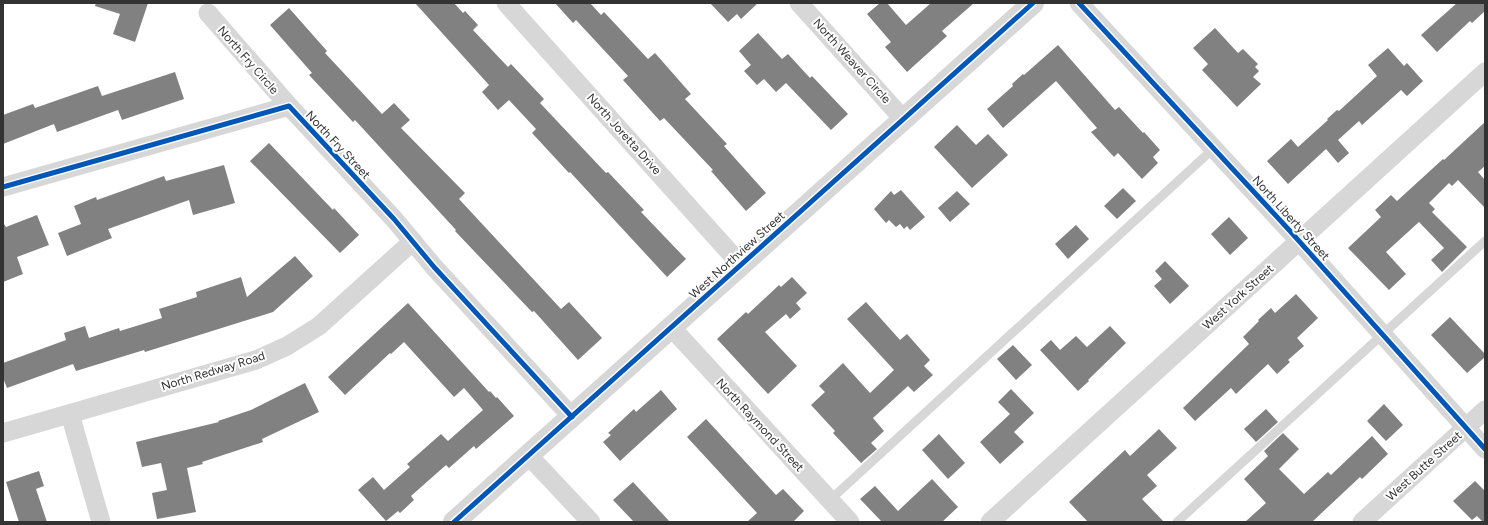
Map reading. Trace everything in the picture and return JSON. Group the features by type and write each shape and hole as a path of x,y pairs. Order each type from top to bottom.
{"street":[{"name":"North Joretta Drive","path":"506,3 741,265"},
{"name":"North Weaver Circle","path":"799,3 904,120"},
{"name":"West Northview Street","path":"454,522 1033,3"},
{"name":"North Liberty Street","path":"1079,3 1299,242 1485,449"},
{"name":"North Fry Circle","path":"208,13 289,106"},
{"name":"West York Street","path":"990,522 1485,72"},
{"path":"3,187 289,106"},
{"name":"North Fry Street","path":"289,106 572,417"},
{"name":"North Redway Road","path":"3,433 256,360 287,346 319,326 413,241"},
{"name":"North Raymond Street","path":"671,327 850,522"},
{"name":"West Butte Street","path":"1362,522 1485,410"},
{"path":"70,414 101,522"},
{"path":"528,455 590,522"}],"lane":[{"path":"830,500 1213,149"},
{"path":"1177,522 1485,241"}],"building":[{"path":"96,3 148,3 135,42 113,34 120,14 95,6"},
{"path":"415,3 454,3 463,13 465,11 478,25 473,30 508,67 511,64 544,99 540,103 606,173 608,172 644,210 641,212 686,259 667,277 532,133 536,129 509,100 498,110 482,92 489,85"},
{"path":"555,3 590,3 601,15 604,12 648,59 655,53 691,94 685,99 727,144 724,146 766,193 746,211 711,171 713,170 664,118 660,121 623,80 628,76 576,20 573,23"},
{"path":"710,3 758,3 741,19 737,14 728,22"},
{"path":"880,3 887,3 906,25 931,3 974,3 942,31 947,36 907,72 885,47 891,42 867,14"},
{"path":"1457,3 1485,3 1485,11 1472,23 1470,21 1437,52 1421,35"},
{"path":"289,8 327,51 325,53 382,114 394,103 410,120 401,128 465,193 459,199 561,309 569,302 602,338 578,360 534,311 532,312 455,231 456,230 355,120 353,122 309,75 312,73 270,25"},
{"path":"1215,28 1238,53 1243,49 1258,64 1255,67 1259,71 1253,77 1261,84 1237,107 1202,70 1208,64 1193,48"},
{"path":"758,33 782,59 788,54 810,78 812,76 848,114 831,130 786,83 776,92 764,79 757,85 744,71 751,65 739,51"},
{"path":"1058,45 1115,110 1119,107 1160,150 1153,157 1158,163 1142,179 1118,153 1114,157 1091,132 1097,128 1056,81 1003,128 987,109 1013,86 1012,84 1023,74 1024,75"},
{"path":"1388,48 1404,66 1407,63 1423,81 1407,96 1401,90 1362,125 1359,121 1338,140 1349,153 1338,163 1326,149 1288,184 1267,161 1291,139 1298,147 1337,110 1339,111 1377,76 1368,65"},
{"path":"175,72 184,99 122,120 118,110 57,132 54,124 3,144 3,115 33,104 35,108 98,86 102,96"},
{"path":"1485,122 1485,166 1478,172 1485,180 1485,208 1458,180 1452,186 1449,183 1429,203 1435,209 1432,212 1467,247 1442,272 1431,260 1444,248 1419,222 1386,252 1406,274 1389,290 1348,248 1381,217 1375,210 1391,195 1397,201"},
{"path":"957,125 976,145 988,134 1008,155 972,188 934,147"},
{"path":"269,143 359,235 340,253 250,161"},
{"path":"224,165 235,203 193,215 189,200 108,229 112,238 67,256 58,233 81,224 74,206 96,197 97,200 164,176 166,181"},
{"path":"1123,188 1136,201 1117,219 1104,206"},
{"path":"901,190 925,217 910,230 907,226 904,229 900,224 896,227 889,220 886,223 874,209 891,191 894,195"},
{"path":"957,191 970,204 950,222 938,208"},
{"path":"37,215 49,245 17,257 23,274 3,282 3,224 6,227"},
{"path":"1229,217 1248,238 1230,255 1211,234"},
{"path":"1076,225 1089,239 1068,259 1055,244"},
{"path":"295,256 313,276 273,312 145,352 144,350 76,371 73,364 7,388 3,378 3,363 66,340 64,333 85,326 89,338 119,328 120,331 162,318 159,309 197,297 196,292 241,277 247,297"},
{"path":"1165,261 1189,286 1170,304 1154,286 1162,279 1155,271"},
{"path":"792,277 807,293 796,303 801,309 790,319 786,314 765,332 797,366 768,394 717,339 746,312 748,314 779,285 781,287"},
{"path":"1296,294 1318,318 1297,338 1304,346 1288,360 1290,362 1277,374 1268,364 1236,394 1231,388 1195,421 1183,408 1249,344 1243,337 1259,321 1258,320 1271,308 1275,313"},
{"path":"866,302 900,340 907,334 930,360 924,366 933,375 914,392 908,386 873,418 884,431 871,443 877,449 861,463 833,433 835,431 811,405 825,392 819,386 843,363 870,393 894,370 847,319"},
{"path":"408,303 489,392 490,391 496,398 497,397 514,416 476,449 474,446 449,468 446,465 411,496 414,500 400,513 398,511 386,521 358,490 373,477 384,490 410,467 407,464 441,434 448,441 483,410 464,388 454,397 404,342 345,395 328,377"},
{"path":"1450,317 1485,354 1485,357 1467,373 1431,335"},
{"path":"1110,326 1126,343 1078,391 1040,350 1051,340 1060,350 1076,336 1087,347"},
{"path":"1013,345 1032,365 1016,380 997,359"},
{"path":"305,383 319,412 262,439 263,442 202,462 203,464 187,468 196,512 157,519 152,493 167,490 161,463 142,467 136,442 219,422 218,421 251,410"},
{"path":"1011,389 1034,413 1014,432 1024,442 1000,464 980,442 1010,414 998,402"},
{"path":"661,390 677,409 620,461 603,442 611,435 608,433 634,409 636,412"},
{"path":"1384,404 1403,425 1386,441 1367,421"},
{"path":"1266,409 1278,422 1256,442 1244,429"},
{"path":"706,419 776,495 783,489 804,511 793,522 747,522 757,513 687,437"},
{"path":"1159,429 1177,448 1147,475 1157,486 1142,499 1164,522 1088,522 1069,502 1125,450 1130,456"},
{"path":"1283,433 1299,449 1279,469 1304,494 1328,472 1331,475 1372,436 1388,454 1362,479 1360,477 1312,522 1245,522 1266,503 1244,479 1268,456 1264,451"},
{"path":"939,434 965,463 948,479 922,450"},
{"path":"39,471 44,486 36,489 47,522 19,522 6,482"},
{"path":"932,479 958,507 942,522 882,522 860,499 875,486 898,511"},
{"path":"1475,481 1485,491 1485,522 1477,516 1472,520 1453,501"},
{"path":"633,482 670,522 634,522 613,500"}],"cycle path":[{"path":"454,522 1033,3"},
{"path":"1079,3 1290,231 1485,449"},
{"path":"3,187 289,106 394,219 434,267 572,417"}]}
